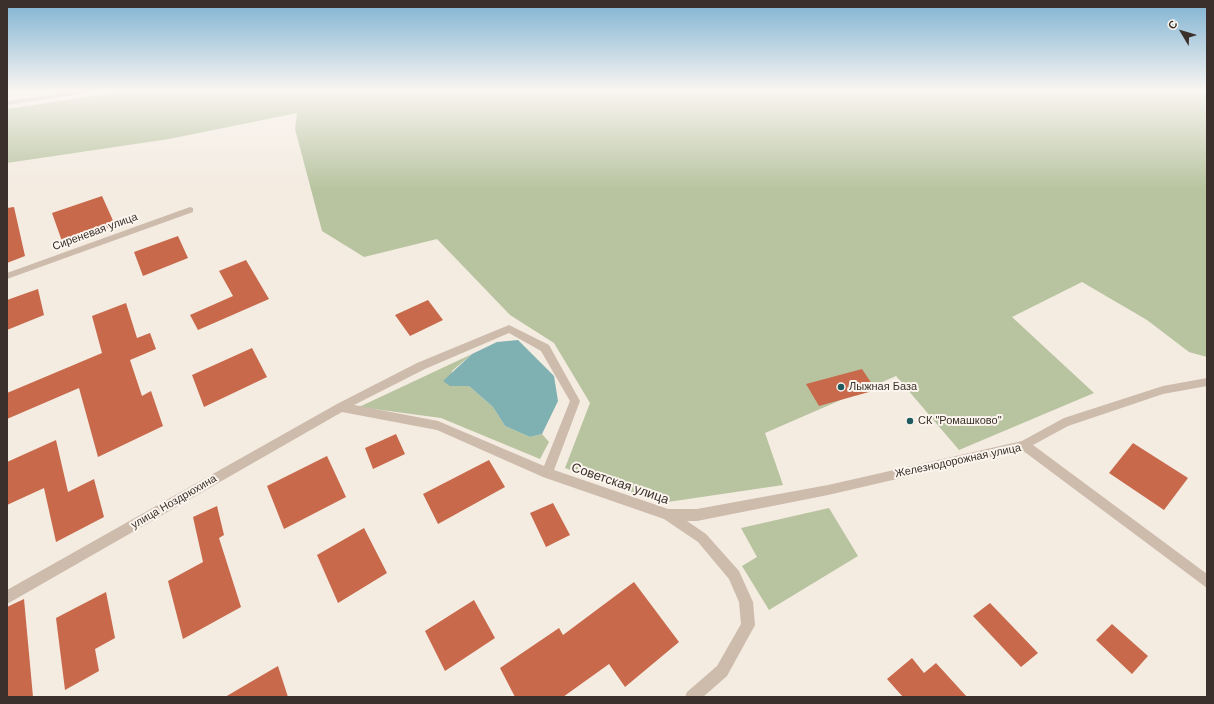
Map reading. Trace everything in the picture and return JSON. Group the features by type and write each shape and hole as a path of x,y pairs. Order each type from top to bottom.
{"street":[{"name":"Сиреневая улица","path":"7,276 190,210"},
{"name":"улица Ноздрюхина","path":"7,597 341,407 421,366 509,329 545,348 575,401 547,473"},
{"path":"1024,445 1064,423 1162,390 1207,382"},
{"name":"Советская улица","path":"341,407 438,426 547,473 668,515 702,538 734,575 746,602 748,625 722,671 692,697"},
{"name":"Железнодорожная улица","path":"668,515 697,515 828,490 1024,445 1207,582"}],"green space":[{"path":"7,123 248,123 169,139 7,163"},
{"path":"296,123 1207,123 1207,357 1189,352 1147,320 1082,282 1012,317 1094,393 959,450 896,376 765,433 783,485 661,503 565,468 590,403 554,343 510,315 437,239 364,257 322,231 295,129"},
{"path":"472,354 452,371 450,386 469,386 493,407 505,426 530,437 542,434 549,442 540,459 441,418 359,407"},
{"path":"829,508 858,556 769,610 742,566 757,557 741,528"}],"water":[{"path":"518,340 554,376 558,401 542,434 530,437 505,426 493,407 469,386 450,386 443,381 472,354 497,342"}],"building":[{"path":"102,196 115,225 63,244 52,213"},
{"path":"14,207 25,256 7,263 7,208"},
{"path":"178,236 188,258 143,276 134,252"},
{"path":"246,260 269,299 198,330 190,315 233,296 219,271"},
{"path":"38,289 44,315 7,330 7,300"},
{"path":"428,300 443,320 410,336 395,315"},
{"path":"126,303 137,338 150,333 156,349 130,360 142,396 151,391 163,426 98,457 79,388 7,419 7,393 102,353 92,316"},
{"path":"252,348 267,377 204,407 192,375"},
{"name":"Лыжная База","path":"862,369 876,390 819,406 806,384"},
{"path":"396,434 405,454 373,469 365,448"},
{"path":"56,440 68,492 94,479 104,517 56,542 44,488 7,505 7,462"},
{"path":"1133,443 1188,478 1164,510 1109,473"},
{"path":"327,456 346,497 284,529 267,486"},
{"path":"489,460 505,487 438,524 423,494"},
{"path":"553,503 570,535 546,547 530,513"},
{"path":"217,506 224,535 219,538 241,607 183,639 168,581 203,562 193,517"},
{"path":"364,528 387,573 338,603 317,555"},
{"path":"634,582 679,642 625,687 609,664 563,697 515,697 500,668 559,628 563,635"},
{"path":"106,592 115,638 95,649 99,671 65,690 56,618"},
{"path":"24,599 33,697 7,697 7,607"},
{"path":"474,600 495,638 445,671 425,631"},
{"path":"990,603 1038,653 1021,667 973,616"},
{"path":"1112,624 1148,656 1132,674 1096,640"},
{"path":"912,658 924,673 936,663 967,697 903,697 887,679"},
{"path":"278,666 288,697 225,697"}],"place":[{"name":"Лыжная База","path":"841,387"},
{"name":"СК \"Ромашково\"","path":"910,421"}]}
